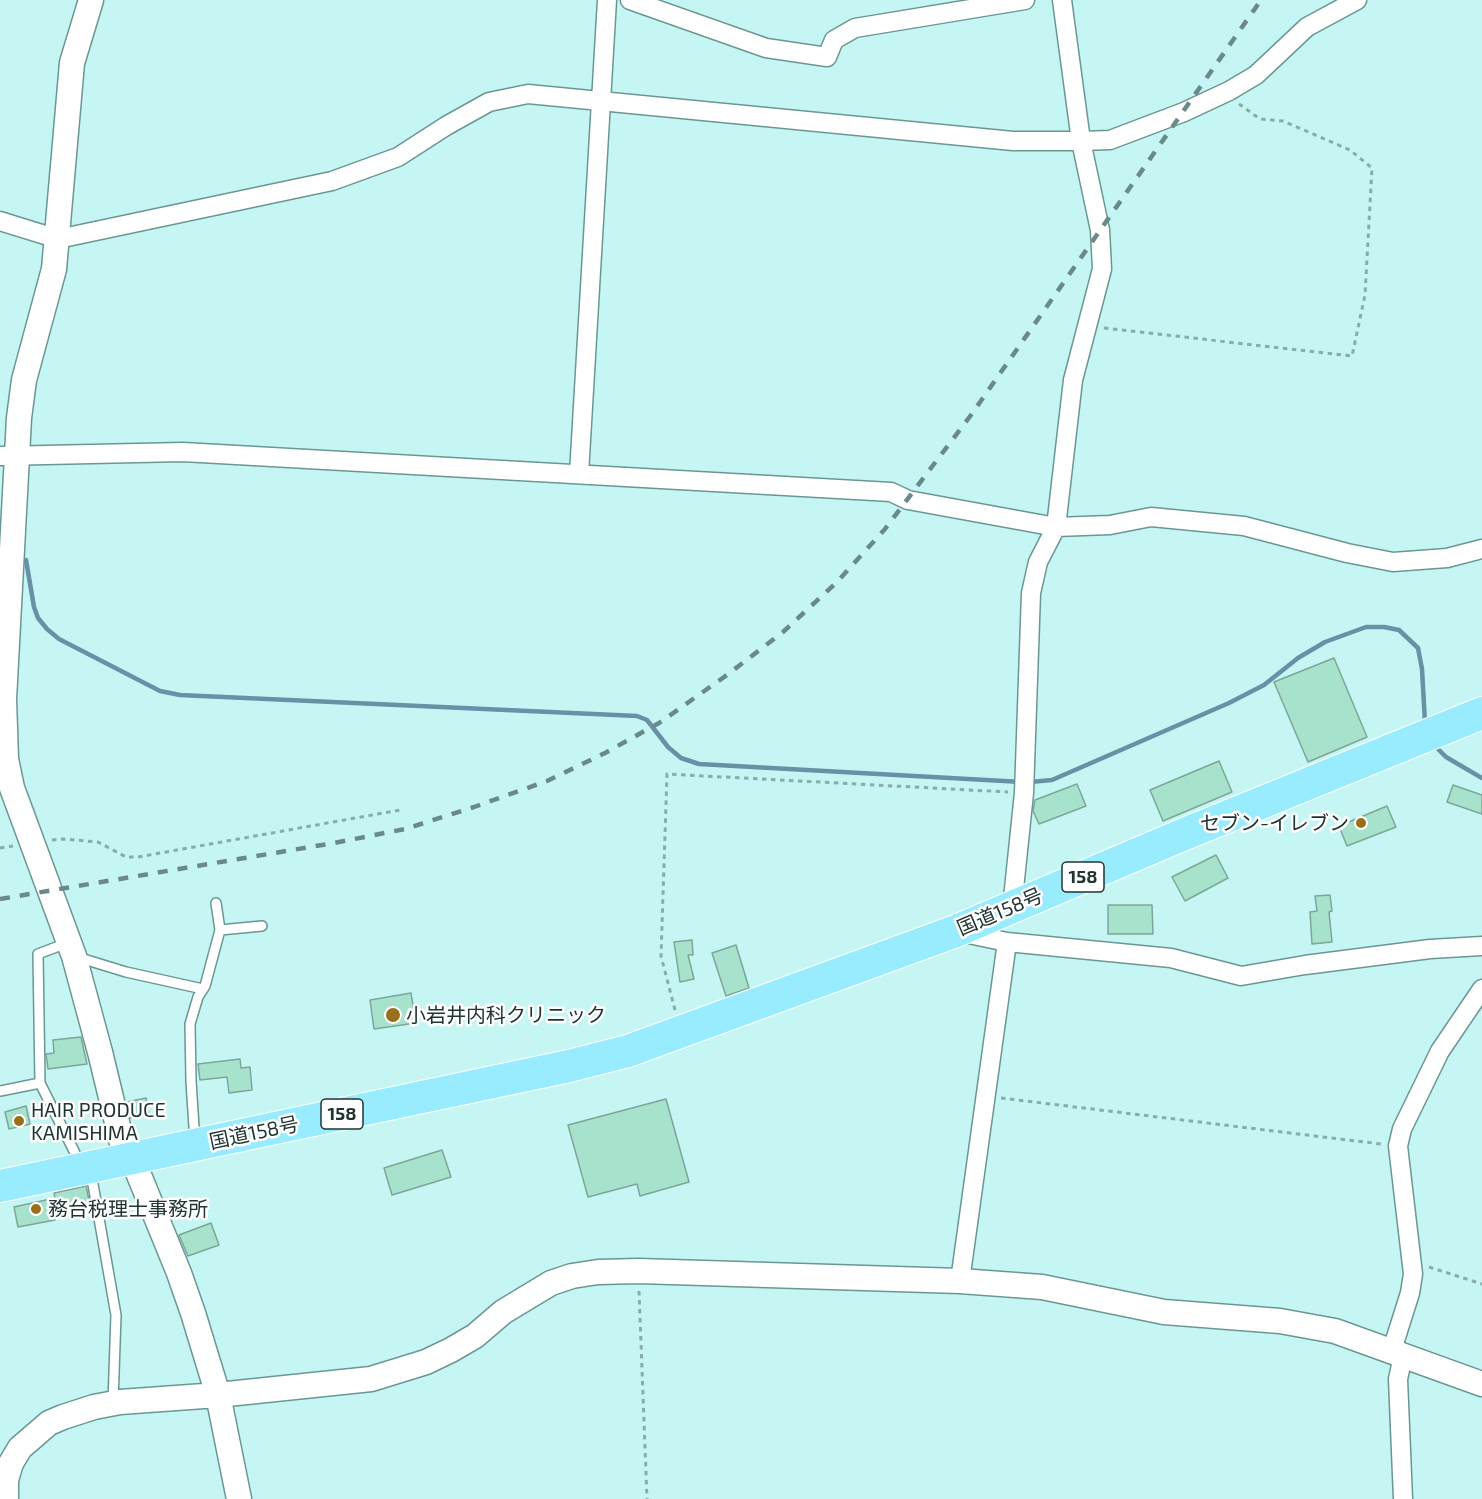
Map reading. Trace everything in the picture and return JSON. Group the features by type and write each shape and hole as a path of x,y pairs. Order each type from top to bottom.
{"highway":[{"name":"国道158号","path":"0,1169 82,1160 569,1066 628,1051 956,931 1182,835 1482,713"},
{"name":"国道158号","path":"127,1151 194,1127 372,1087 563,1050 681,1032"},
{"name":"国道158号","path":"0,1186 82,1160"}],"street":[{"path":"91,0 72,63 54,269 24,380 8,455 4,734 6,759 12,788 72,949 127,1151 179,1273 218,1395 239,1499"},
{"path":"579,474 607,0"},
{"path":"630,0 766,48 827,57 834,40 855,28 1025,0"},
{"path":"1012,908 1024,785 1031,593 1038,562 1056,527 1073,380 1102,269 1100,230 1081,141 1062,0"},
{"path":"0,221 58,239 332,181 398,157 489,102 528,94 1013,141 1110,140 1184,112 1229,91 1256,75 1307,27 1357,0"},
{"path":"8,455 183,452 891,492 908,500 1056,527 1110,525 1151,517 1244,526 1347,553 1393,562 1447,558 1482,549"},
{"path":"956,931 1007,942 1171,958 1241,976 1316,963 1430,949 1482,946"},
{"path":"960,1281 1007,942"},
{"path":"1403,1499 1398,1353 1410,1293 1413,1262 1398,1146 1402,1129 1440,1051 1482,989"},
{"path":"6,1499 6,1480 11,1463 20,1448 56,1420 113,1403 218,1395 371,1378 426,1362 451,1350 475,1336 503,1312 551,1283 572,1276 598,1272 639,1271 960,1281 1042,1287 1164,1312 1290,1322 1335,1331 1482,1384"}],"lane":[{"path":"194,1127 190,1024 220,930 216,903"},
{"path":"220,930 262,926"},
{"path":"113,1403 116,1316 82,1160 40,1083 38,954 72,949 126,972 203,989"},
{"path":"0,1091 40,1083"}],"path":[{"path":"1087,327 1352,356 1365,295 1372,168 1350,150 1341,146 1283,121 1260,119 1237,102 1229,91"},
{"path":"681,1032 661,957 668,774 1024,785"},
{"path":"32,842 63,838 98,842 126,857 138,857 400,810"},
{"path":"986,1096 1398,1146"},
{"path":"1413,1262 1482,1284"},
{"path":"639,1271 647,1499"}],"building":[{"path":"1334,658 1367,737 1308,762 1274,682"},
{"path":"1219,761 1232,792 1163,821 1150,790"},
{"path":"1077,784 1086,806 1039,824 1033,811 1035,800"},
{"path":"1453,785 1482,795 1482,814 1447,802"},
{"path":"1387,806 1396,827 1347,846 1339,826"},
{"path":"1216,855 1228,878 1185,901 1172,877"},
{"path":"1330,895 1332,942 1312,944 1310,912 1317,911 1315,896"},
{"path":"1108,905 1152,905 1153,934 1108,934"},
{"path":"692,940 693,955 688,955 694,979 680,982 674,942"},
{"path":"736,945 749,988 726,996 712,953"},
{"path":"411,993 416,1023 374,1029 370,1000"},
{"path":"81,1037 87,1064 48,1069 46,1054 54,1053 53,1040"},
{"path":"240,1059 241,1068 250,1067 252,1090 229,1093 227,1077 200,1080 198,1064"},
{"path":"146,1098 149,1114 130,1118 127,1102"},
{"path":"666,1099 689,1182 640,1196 637,1184 588,1197 568,1125"},
{"path":"26,1106 30,1124 9,1129 5,1112"},
{"path":"442,1150 451,1177 392,1195 384,1168"},
{"path":"86,1186 90,1205 53,1212 55,1220 18,1227 14,1207 55,1198 54,1193"},
{"path":"211,1223 219,1245 188,1256 179,1235"}],"waterway":[{"path":"26,560 34,607 38,618 47,629 59,639 160,691 180,695 637,716 647,720 668,747 681,758 699,764 1022,782"},
{"path":"1030,782 1052,780 1229,703 1264,685 1298,658 1325,642 1366,627 1399,630 1418,648 1422,669 1425,723"},
{"path":"1436,747 1446,757 1482,778"}],"railway":[{"path":"0,899 405,829 547,781 605,753 659,723 727,675 783,632 837,582 885,529 971,415 1261,0"}],"place":[{"name":"セブン-イレブン","path":"1361,823"},
{"name":"小岩井内科クリニック","path":"393,1015"},
{"name":"HAIR PRODUCE KAMISHIMA","path":"19,1121"},
{"name":"務台税理士事務所","path":"36,1209"}]}
